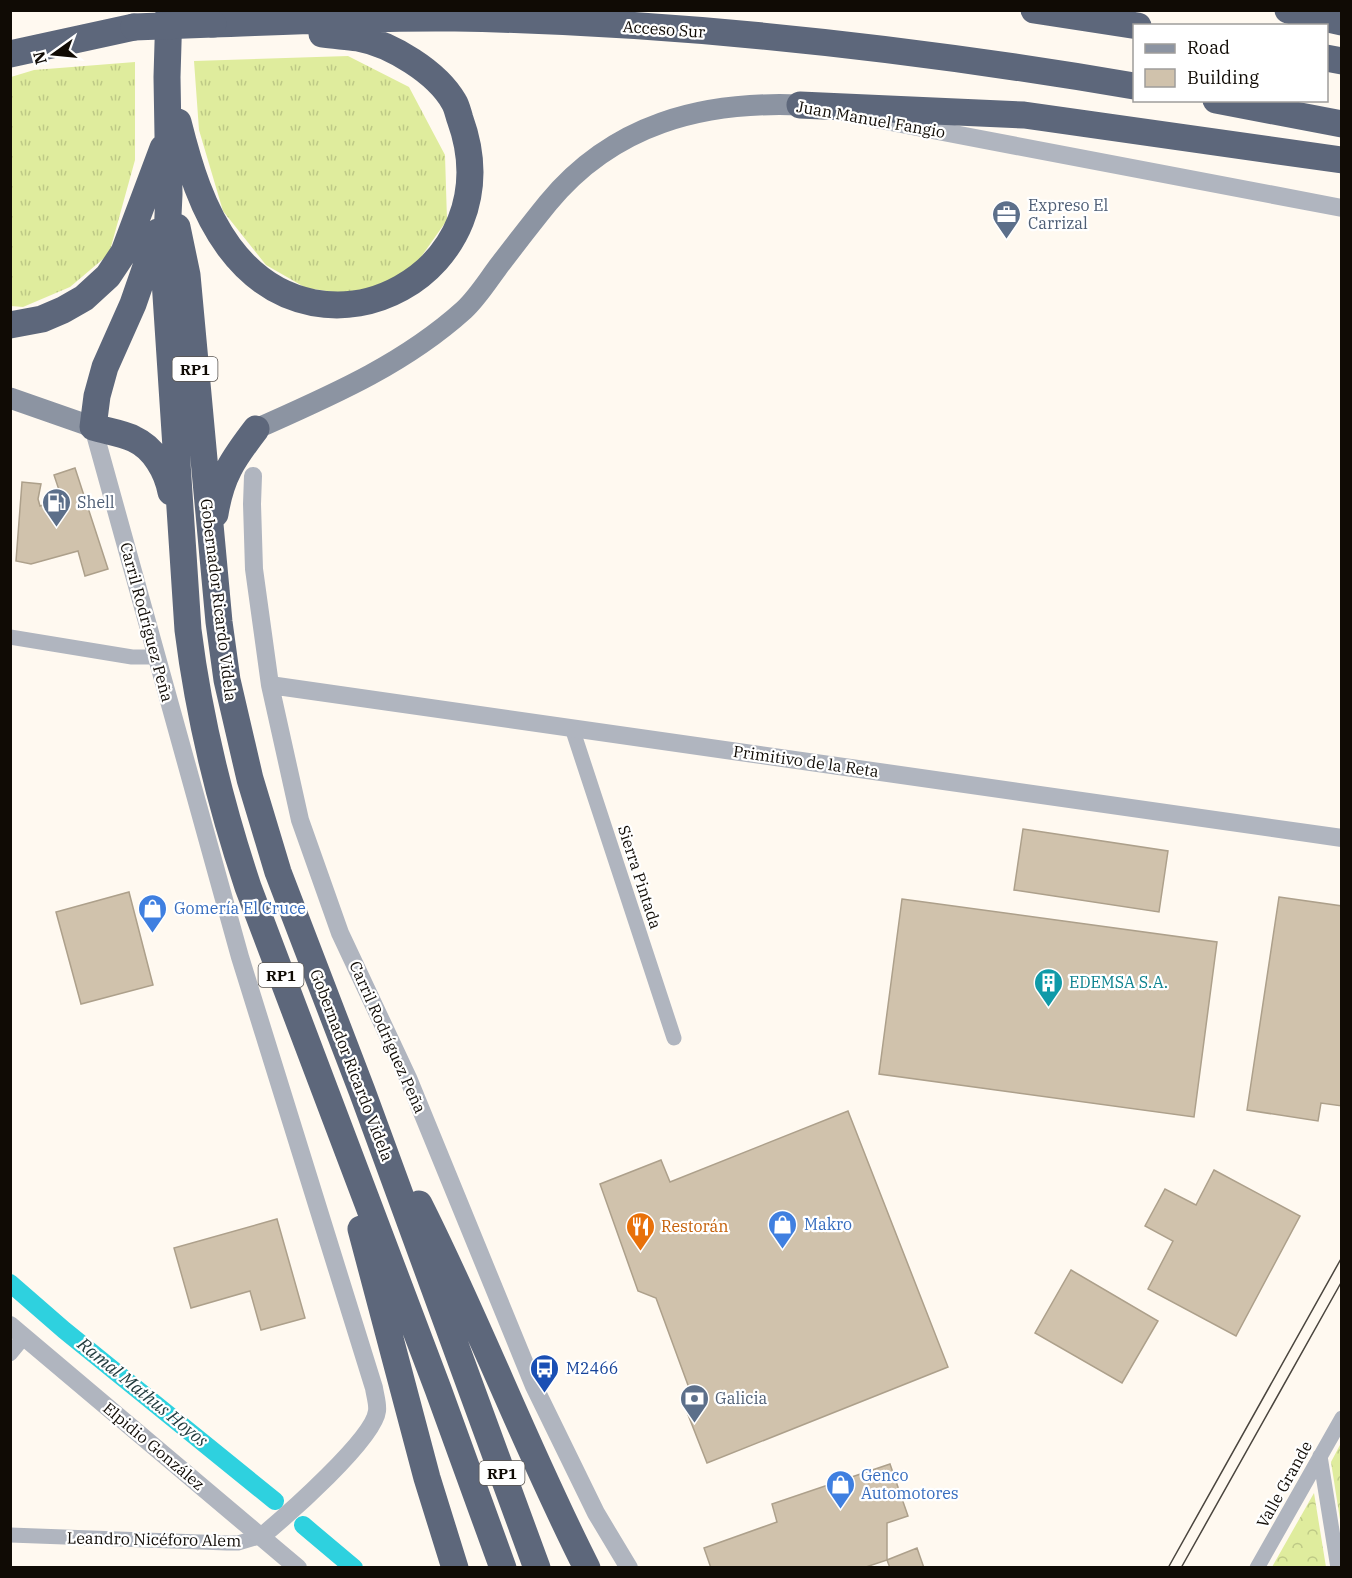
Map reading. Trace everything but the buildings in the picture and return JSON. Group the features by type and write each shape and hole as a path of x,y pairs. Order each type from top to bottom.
{"highway":[{"name":"Gobernador Ricardo Videla","path":"169,10 167,77 170,194 165,280 181,545 195,681 218,787 248,887 438,1389 503,1568"},
{"path":"1034,10 1133,25"},
{"path":"1288,10 1341,22"},
{"name":"Acceso Sur","path":"10,36 134,27 384,18 454,18 648,27 832,42 1002,64 1133,86"},
{"path":"167,77 195,185 230,248 272,286 303,300 337,306 364,303 394,293 418,278 437,260 463,219 469,197 470,162 467,137 454,101 426,70 395,51 360,38 213,24"},
{"path":"10,54 134,27"},
{"path":"1227,102 1341,123"},
{"path":"800,105 1024,115 1341,160"},
{"path":"10,325 42,319 63,310 84,298 108,276 124,252 168,133"},
{"name":"Gobernador Ricardo Videla","path":"170,194 187,275 210,545 227,680 250,779 278,872 362,1091 537,1568"},
{"path":"170,194 136,297 122,334 105,368 97,396 93,427 134,439 154,454 169,482 181,545"},
{"path":"210,545 219,489 234,457 256,429"},
{"path":"362,1091 450,1266 527,1444 587,1568"},
{"path":"329,1103 427,1478 455,1568"}],"main road":[{"name":"Juan Manuel Fangio","path":"256,429 351,387 416,348 448,323 482,289 550,200 603,152 625,138 652,125 725,106 762,103 800,105"},
{"path":"10,398 93,427"}],"street":[{"name":"Juan Manuel Fangio","path":"800,105 1341,208"},
{"name":"Carril Rodríguez Peña","path":"93,427 240,957 374,1388 377,1411 371,1428 360,1443 289,1513"},
{"name":"Carril Rodríguez Peña","path":"253,476 254,569 270,685 300,820 340,933 408,1078 534,1386 596,1512 629,1568"},
{"path":"10,637 132,657 156,657"},
{"name":"Primitivo de la Reta","path":"270,685 1341,838"},
{"name":"Sierra Pintada","path":"572,728 674,1038"},
{"path":"10,1354 17,1331"},
{"name":"Elpidio González","path":"17,1331 298,1568"},
{"name":"Valle Grande","path":"1257,1568 1341,1418"},
{"path":"1320,1456 1338,1568"},
{"name":"Leandro Nicéforo Alem","path":"10,1535 238,1543 262,1536 289,1513"}],"green space":[{"path":"348,56 409,87 445,155 447,220 414,267 378,287 341,293 306,288 266,265 223,211 199,130 194,61"},
{"path":"135,62 135,160 109,254 70,287 23,307 11,306 11,77 34,70"},
{"path":"1341,1443 1342,1526 1331,1462"},
{"path":"1314,1493 1326,1567 1272,1567"}],"waterway":[{"name":"Ramal Mathus Hoyos","path":"10,1283 64,1330 275,1501"},
{"name":"Ramal Mathus Hoyos","path":"303,1525 354,1568"}],"tram line":[{"path":"1168,1568 1342,1257"},
{"path":"1181,1568 1342,1281"}],"place":[{"name":"Expreso El Carrizal","path":"1007,240"},
{"name":"Shell","path":"56,528"},
{"name":"Gomería El Cruce","path":"153,934"},
{"name":"EDEMSA S.A.","path":"1048,1008"},
{"name":"Makro","path":"783,1250"},
{"name":"Restorán","path":"640,1252"},
{"name":"M2466","path":"545,1394"},
{"name":"Galicia","path":"694,1424"},
{"name":"Genco Automotores","path":"840,1510"}]}
